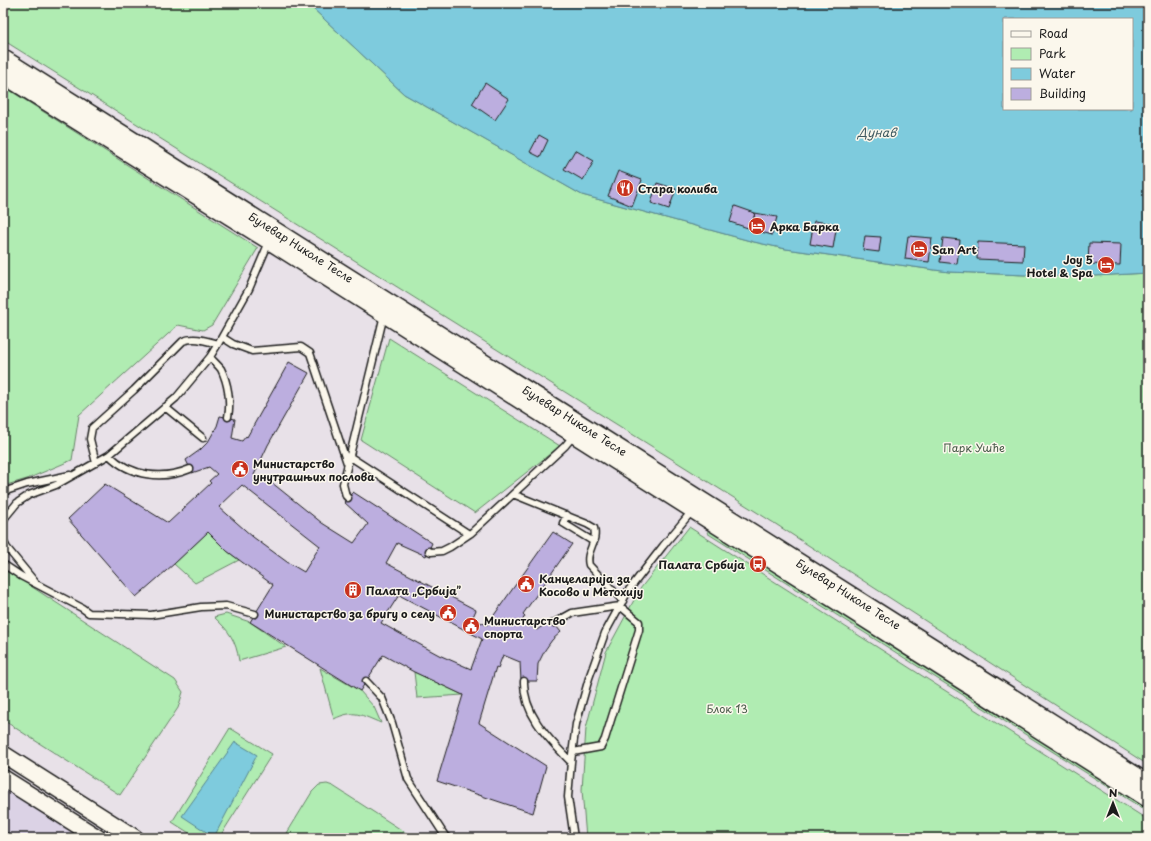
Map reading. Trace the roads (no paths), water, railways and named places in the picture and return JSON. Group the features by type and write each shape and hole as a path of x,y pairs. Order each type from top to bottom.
{"main road":[{"name":"Булевар Николе Тесле","path":"3,58 129,146"},
{"name":"Булевар Николе Тесле","path":"3,75 129,146 272,235 697,505 1148,799"},
{"name":"Булевар Николе Тесле","path":"697,505 1148,783"},
{"path":"3,754 135,838"},
{"path":"3,778 98,838"}],"lane":[{"path":"3,520 17,503 29,495 56,485 109,455 176,398 210,357 218,344 249,289 272,235"},
{"path":"348,498 346,496 343,484 348,456 388,309"},
{"path":"222,337 234,344 252,351 301,347 310,352 347,463"},
{"path":"96,463 90,439 92,428 139,385 183,341 195,339 218,344"},
{"path":"210,357 220,369 226,384 229,399 228,417"},
{"path":"165,407 204,438"},
{"path":"429,551 442,551 469,534 565,446 579,430"},
{"path":"109,455 121,465 143,474 165,476 190,469"},
{"path":"348,456 469,534"},
{"path":"3,492 27,484 75,474"},
{"path":"513,494 594,528 596,536 587,559 589,565 621,604 639,622 639,630 601,747 573,752"},
{"path":"574,838 568,797 576,724 605,633 628,591 697,505"},
{"path":"566,516 563,523 594,542"},
{"path":"3,541 36,583"},
{"path":"3,564 21,576 89,613 151,615 201,607 226,606 255,614"},
{"path":"554,623 572,613 621,604"},
{"path":"366,681 382,698 392,723 408,779 445,836 448,838"},
{"path":"524,681 528,705 542,731 571,762"},
{"path":"3,835 8,838"}],"water":[{"name":"Дунав","path":"307,3 1148,3 1148,273 1076,277 949,272 786,249 754,242 582,195 404,94"},
{"path":"235,742 257,755 214,837 182,816"}],"place":[{"name":"Стара колиба","path":"625,188"},
{"name":"Арка Барка","path":"757,226"},
{"name":"San Art","path":"919,249"},
{"name":"Joy 5 Hotel & Spa","path":"1106,265"},
{"name":"Министарство унутрашњих послова","path":"240,469"},
{"name":"Палата Србија","path":"758,564"},
{"name":"Канцеларија за Косово и Метохију","path":"526,584"},
{"name":"Палата „Србија”","path":"353,590"},
{"name":"Министарство за бригу о селу","path":"448,613"},
{"name":"Министарство спорта","path":"471,626"}],"park label":[{"name":"Парк Ушће","path":"974,447"},
{"name":"Блок 13","path":"727,708"}]}
